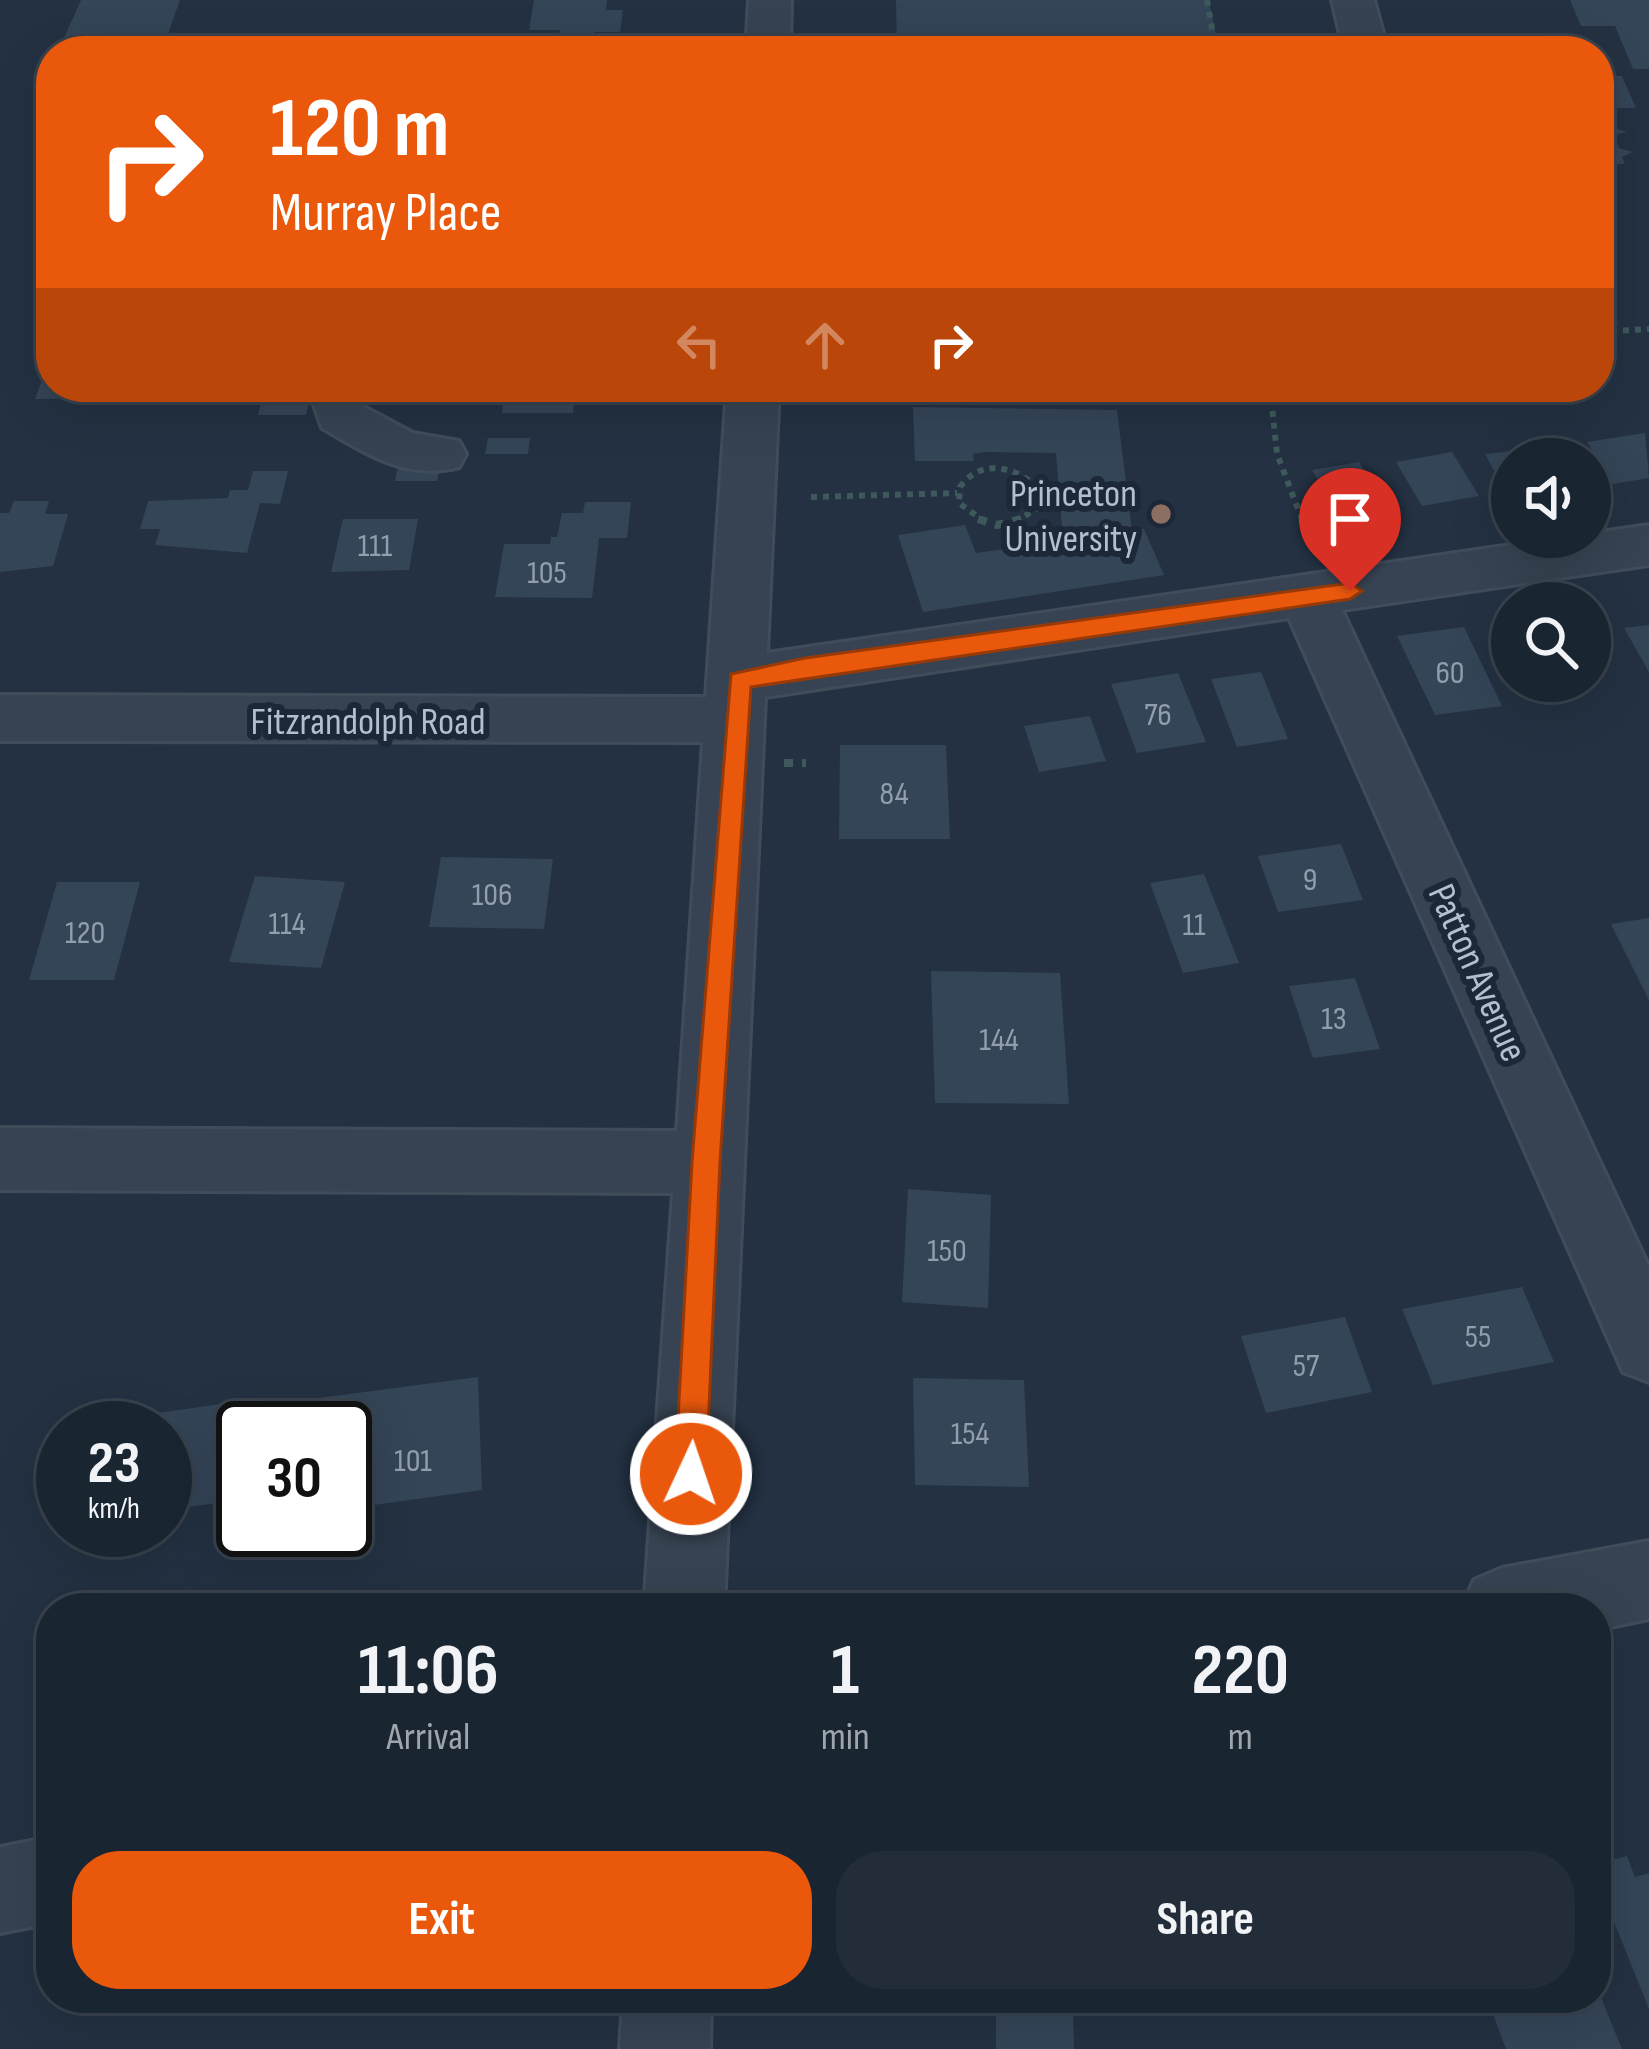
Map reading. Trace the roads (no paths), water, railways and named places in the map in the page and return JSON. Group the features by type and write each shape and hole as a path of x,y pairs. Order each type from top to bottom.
{"street":[{"path":"769,36 770,0"},
{"path":"1353,0 1362,36"},
{"path":"337,402 340,416 381,442 440,454"},
{"path":"685,1593 752,402"},
{"name":"Fitzrandolph Road","path":"0,718 738,700 805,667 1314,582 1649,545"},
{"name":"Patton Avenue","path":"1314,582 1649,1347"},
{"path":"0,1160 706,1162"},
{"path":"1581,1593 1649,1580"},
{"path":"0,1890 36,1883"},
{"path":"665,2049 666,2013"}],"place":[{"name":"Princeton University","path":"1161,514"}]}
